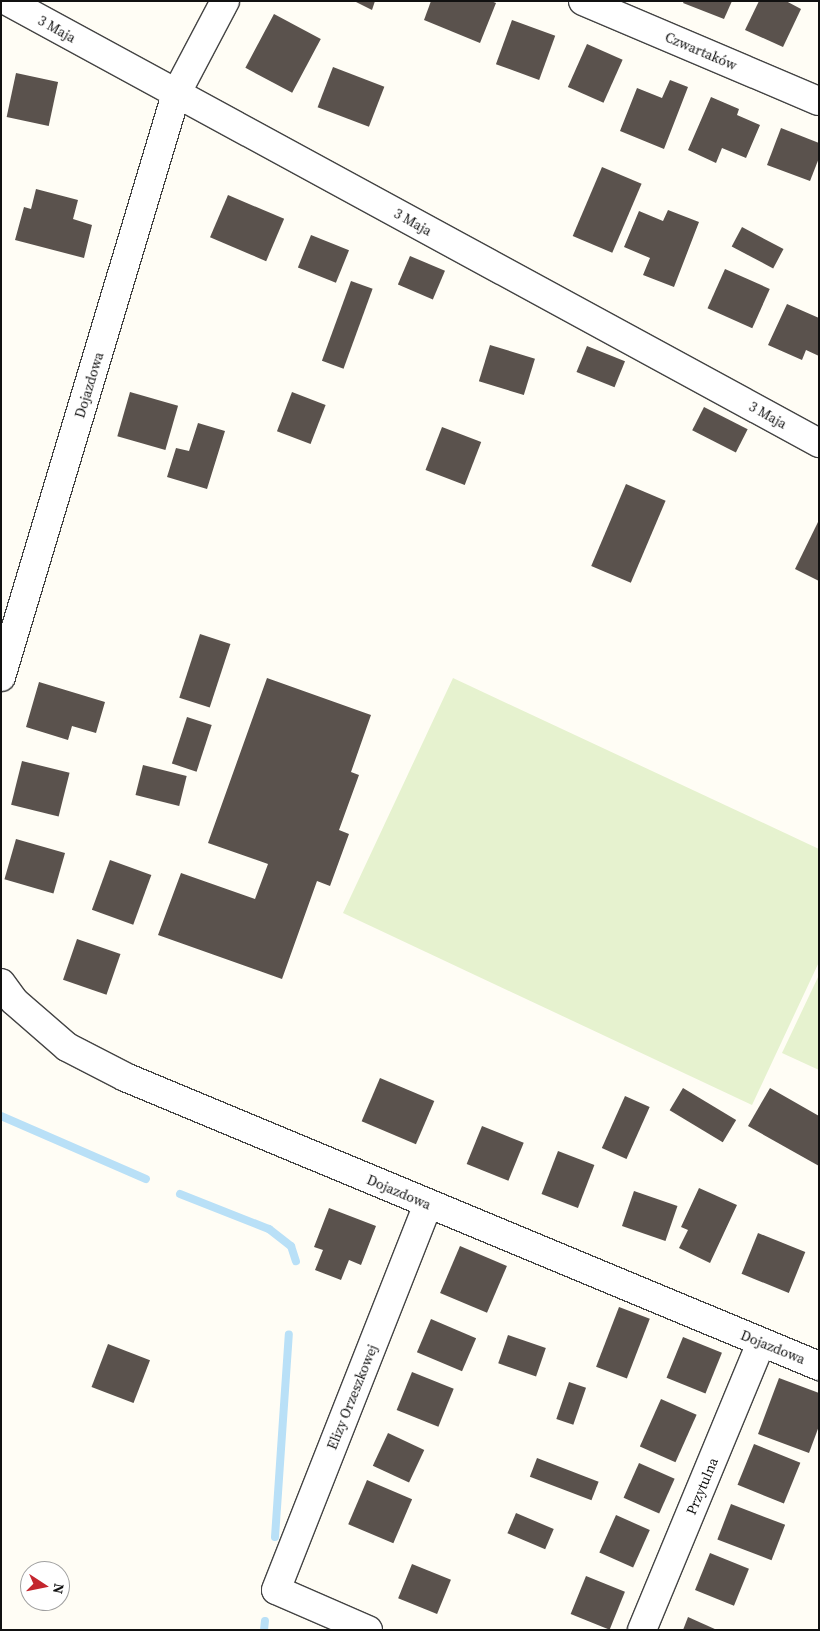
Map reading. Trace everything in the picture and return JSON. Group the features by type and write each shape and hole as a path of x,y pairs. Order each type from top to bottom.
{"street":[{"name":"3 Maja","path":"7,1 819,443"},
{"name":"Dojazdowa","path":"1,677 176,94 225,1"},
{"name":"Czwartaków","path":"583,1 819,101"},
{"name":"Dojazdowa","path":"1,983 14,1001 67,1046 125,1077 819,1366"},
{"name":"Elizy Orzeszkowej","path":"368,1630 276,1590 428,1204"},
{"name":"Przytulna","path":"642,1630 761,1343"}],"green space":[{"path":"453,678 819,849 819,962 752,1105 343,913"},
{"path":"819,975 819,1070 782,1053"}],"building":[{"path":"354,1 375,1 372,10"},
{"path":"431,1 491,1 496,3 480,43 424,20"},
{"path":"684,1 732,1 724,19 683,3"},
{"path":"759,1 786,1 801,9 783,47 745,30"},
{"path":"274,14 321,39 292,93 245,68"},
{"path":"512,20 555,36 539,80 496,64"},
{"path":"587,44 623,60 604,103 568,87"},
{"path":"333,67 384,87 369,127 318,107"},
{"path":"16,73 58,82 49,126 7,117"},
{"path":"670,80 688,87 664,149 620,131 637,88 662,98"},
{"path":"711,97 739,109 737,115 760,125 746,158 722,148 716,163 688,150"},
{"path":"781,128 819,143 819,158 810,181 767,165"},
{"path":"602,167 642,184 612,253 573,236"},
{"path":"36,189 78,200 73,219 92,225 84,258 15,240 24,207 31,209"},
{"path":"228,195 284,219 266,261 210,237"},
{"path":"668,210 699,222 674,287 643,275 650,258 624,247 639,211 663,221"},
{"path":"742,227 783,249 773,268 732,246"},
{"path":"311,235 349,250 336,283 298,267"},
{"path":"410,256 445,271 433,299 398,285"},
{"path":"725,269 770,289 752,328 708,308"},
{"path":"351,281 373,289 344,369 322,361"},
{"path":"787,304 819,318 819,356 806,350 802,360 768,345"},
{"path":"490,345 535,359 524,395 479,381"},
{"path":"587,346 625,361 615,387 577,372"},
{"path":"130,392 178,406 165,450 117,436"},
{"path":"292,392 326,405 311,444 277,431"},
{"path":"704,407 748,429 736,452 692,430"},
{"path":"198,423 225,431 207,489 167,477 176,448 189,451"},
{"path":"442,427 481,442 465,485 426,470"},
{"path":"626,484 666,501 631,583 591,566"},
{"path":"819,520 819,581 795,569"},
{"path":"200,634 230,644 210,708 179,698"},
{"path":"267,678 371,715 351,772 359,775 339,830 349,834 330,886 317,881 282,979 158,935 181,873 255,899 268,864 208,843"},
{"path":"39,682 105,702 96,733 72,726 68,740 26,727"},
{"path":"187,717 212,725 197,772 172,764"},
{"path":"22,761 70,773 59,817 11,805"},
{"path":"143,765 187,776 179,806 136,795"},
{"path":"16,839 65,853 53,893 4,879"},
{"path":"110,860 151,875 133,925 92,910"},
{"path":"77,939 120,954 106,995 63,980"},
{"path":"380,1078 434,1101 416,1144 362,1121"},
{"path":"683,1088 736,1120 723,1142 670,1110"},
{"path":"770,1088 819,1116 819,1166 748,1126"},
{"path":"625,1096 650,1107 626,1159 602,1148"},
{"path":"482,1126 524,1143 508,1181 467,1164"},
{"path":"558,1151 594,1165 578,1208 542,1194"},
{"path":"699,1188 737,1205 710,1263 679,1248 688,1230 681,1227"},
{"path":"634,1191 677,1206 665,1241 622,1226"},
{"path":"329,1208 376,1226 361,1265 349,1260 341,1280 315,1270 323,1250 314,1247"},
{"path":"758,1233 805,1252 789,1293 742,1274"},
{"path":"460,1246 507,1266 487,1313 440,1293"},
{"path":"619,1307 650,1319 627,1379 596,1367"},
{"path":"431,1319 476,1338 462,1371 417,1352"},
{"path":"508,1335 546,1348 536,1376 498,1363"},
{"path":"683,1337 722,1353 705,1394 667,1378"},
{"path":"108,1344 150,1360 134,1403 92,1387"},
{"path":"412,1372 454,1389 438,1427 397,1410"},
{"path":"779,1378 819,1393 819,1426 809,1453 758,1434"},
{"path":"569,1382 586,1388 573,1425 556,1419"},
{"path":"661,1399 697,1415 675,1462 640,1447"},
{"path":"388,1433 424,1450 409,1483 373,1466"},
{"path":"754,1444 800,1463 784,1504 738,1485"},
{"path":"537,1458 599,1482 591,1500 530,1477"},
{"path":"639,1463 675,1479 659,1514 624,1498"},
{"path":"367,1480 412,1499 393,1543 348,1524"},
{"path":"731,1504 785,1525 772,1560 717,1539"},
{"path":"516,1513 554,1529 545,1549 507,1533"},
{"path":"616,1515 650,1530 633,1568 599,1552"},
{"path":"710,1553 749,1569 734,1606 695,1590"},
{"path":"412,1564 451,1580 437,1614 398,1598"},
{"path":"586,1576 625,1592 610,1630 571,1614"},
{"path":"688,1617 717,1630 683,1630"}],"waterway":[{"path":"1,1116 146,1179"},
{"path":"180,1194 269,1229 291,1246 296,1261"},
{"path":"275,1537 289,1334"},
{"path":"264,1630 265,1621"}]}
